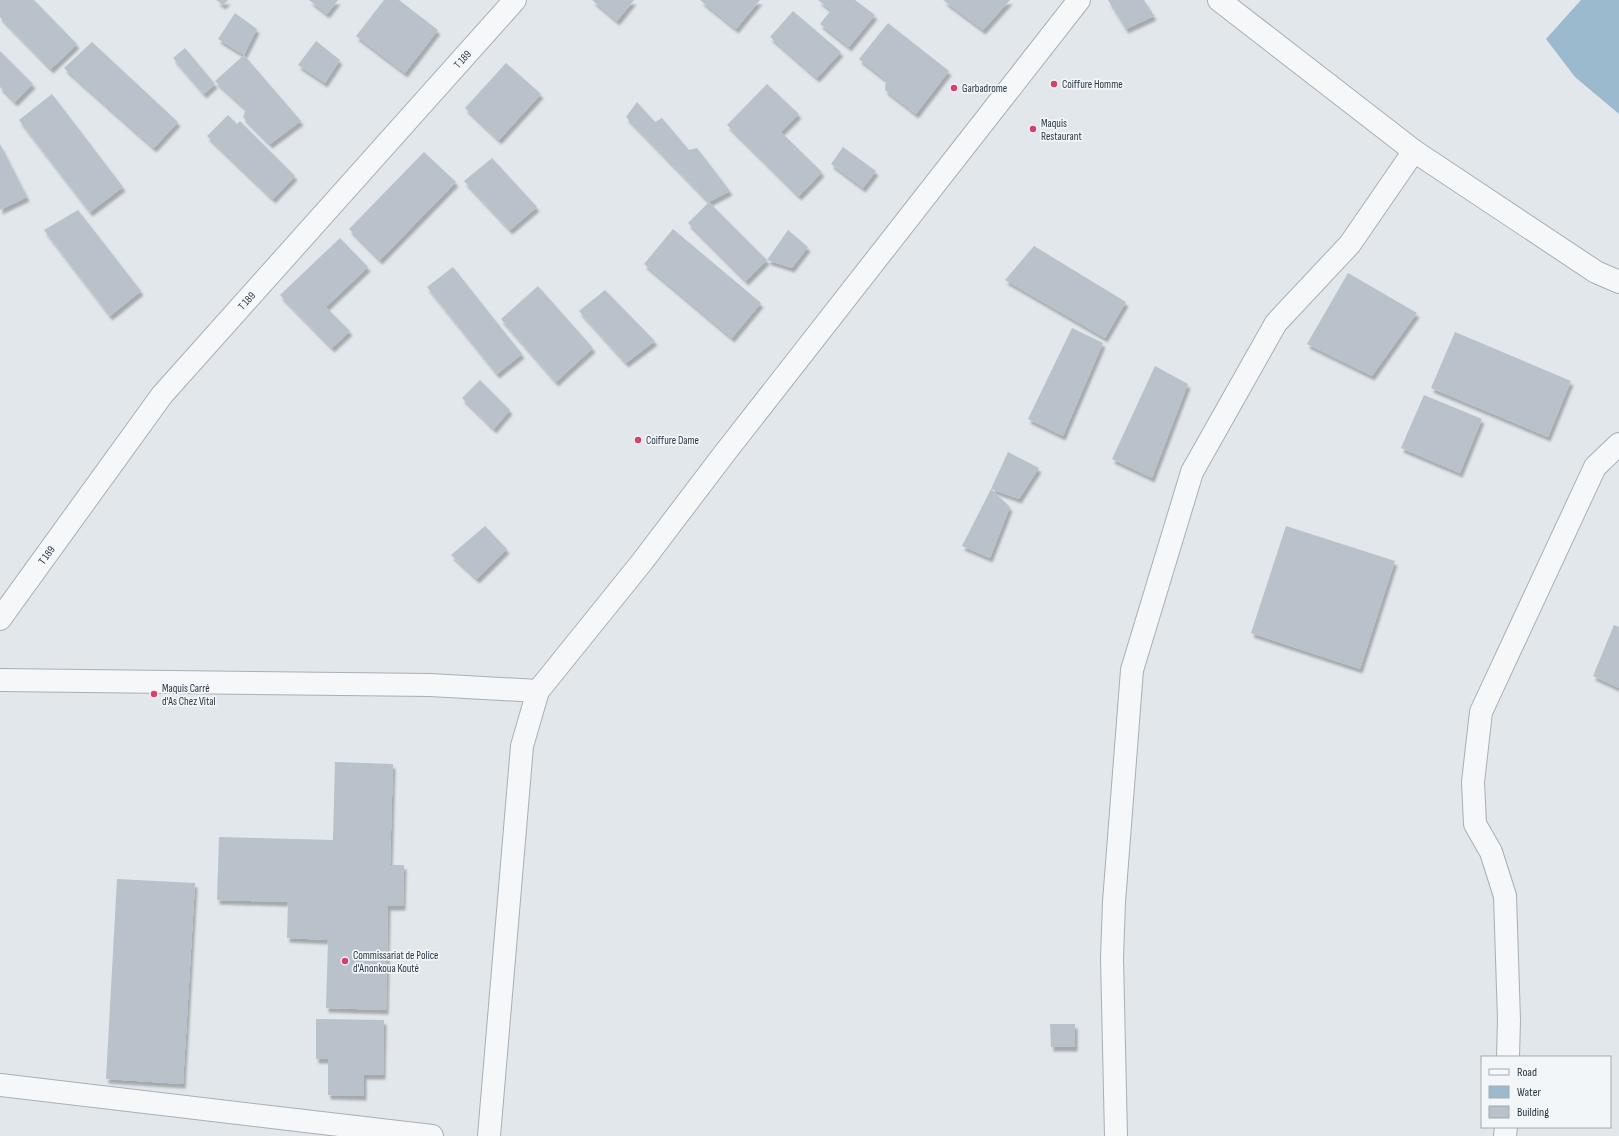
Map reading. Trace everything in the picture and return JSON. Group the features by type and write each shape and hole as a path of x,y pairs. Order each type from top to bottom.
{"street":[{"name":"T 189","path":"0,619 162,395 515,0"},
{"path":"489,1136 522,746 538,691 642,562 724,454 1079,0"},
{"path":"1220,0 1414,151 1596,272 1619,282"},
{"path":"1116,1136 1112,958 1114,902 1132,670 1192,472 1276,323 1350,244 1414,151"},
{"path":"1508,1056 1509,1020 1505,896 1491,852 1475,824 1473,782 1481,712 1595,467 1619,444"},
{"path":"0,680 430,685 538,691"},
{"path":"0,1085 432,1136"}],"water":[{"path":"1581,0 1619,0 1619,114 1575,77 1546,39"}],"building":[{"path":"0,0 34,0 77,44 51,69 0,17"},
{"path":"216,0 228,0 223,5"},
{"path":"309,0 338,0 327,14"},
{"path":"384,0 399,0 438,30 405,73 356,36"},
{"path":"592,0 634,0 617,21"},
{"path":"700,0 760,0 736,29"},
{"path":"818,0 855,0 875,15 849,47 820,24 831,10"},
{"path":"943,0 1010,0 983,30"},
{"path":"1108,0 1144,0 1154,16 1126,29"},
{"path":"793,11 841,52 817,78 770,37"},
{"path":"235,13 257,29 244,55 218,39"},
{"path":"888,23 949,71 916,114 885,90 886,80 859,59"},
{"path":"316,41 340,60 325,83 298,65"},
{"path":"92,42 178,122 154,148 64,68"},
{"path":"185,48 215,84 204,94 173,58"},
{"path":"0,51 33,84 15,102 0,87"},
{"path":"244,55 301,121 270,144 243,117 246,109 215,81"},
{"path":"506,63 541,94 499,140 465,108"},
{"path":"767,84 799,114 781,132 822,172 799,196 727,125"},
{"path":"52,94 123,187 90,212 19,120"},
{"path":"637,102 655,122 662,118 689,150 697,148 730,191 709,202 626,117"},
{"path":"228,115 237,124 240,121 295,176 273,199 207,136"},
{"path":"0,144 27,197 0,210"},
{"path":"843,147 876,171 863,188 831,164"},
{"path":"424,152 456,182 380,260 349,229"},
{"path":"492,158 537,207 510,230 464,181"},
{"path":"709,202 767,260 746,281 688,223"},
{"path":"78,210 141,291 110,316 44,230"},
{"path":"673,229 761,303 732,338 644,264"},
{"path":"788,230 808,247 792,268 767,260"},
{"path":"340,238 368,267 326,307 350,331 332,348 280,295"},
{"path":"1034,246 1126,302 1105,338 1005,280"},
{"path":"453,267 522,354 497,374 427,287"},
{"path":"1348,273 1417,313 1372,376 1307,344"},
{"path":"538,286 593,348 556,382 501,319"},
{"path":"605,290 655,341 626,363 579,311"},
{"path":"1072,328 1103,343 1063,436 1028,419"},
{"path":"1455,332 1571,381 1548,437 1431,388"},
{"path":"1155,366 1188,384 1152,478 1112,459"},
{"path":"480,380 510,410 494,429 462,398"},
{"path":"1424,395 1482,419 1460,473 1401,448"},
{"path":"1008,452 1039,468 1019,499 991,489"},
{"path":"991,489 1010,507 990,558 962,546"},
{"path":"485,526 507,549 477,579 451,555"},
{"path":"1286,526 1395,561 1360,669 1251,633"},
{"path":"1614,625 1619,627 1619,688 1593,676"},
{"path":"335,762 393,764 390,865 404,865 403,906 388,906 386,1010 326,1008 328,940 287,938 288,902 217,900 219,837 333,840"},
{"path":"117,879 195,883 183,1084 106,1079"},
{"path":"316,1019 384,1020 383,1075 364,1075 364,1096 328,1095 328,1059 316,1059"},
{"path":"1050,1024 1075,1024 1075,1047 1051,1047"}],"place":[{"name":"Coiffure Homme","path":"1054,84"},
{"name":"Garbadrome","path":"954,88"},
{"name":"Maquis Restaurant","path":"1033,129"},
{"name":"Coiffure Dame","path":"638,440"},
{"name":"Maquis Carré d'As Chez Vital","path":"154,694"},
{"name":"Commissariat de Police d'Anonkoua Kouté","path":"345,961"}]}
